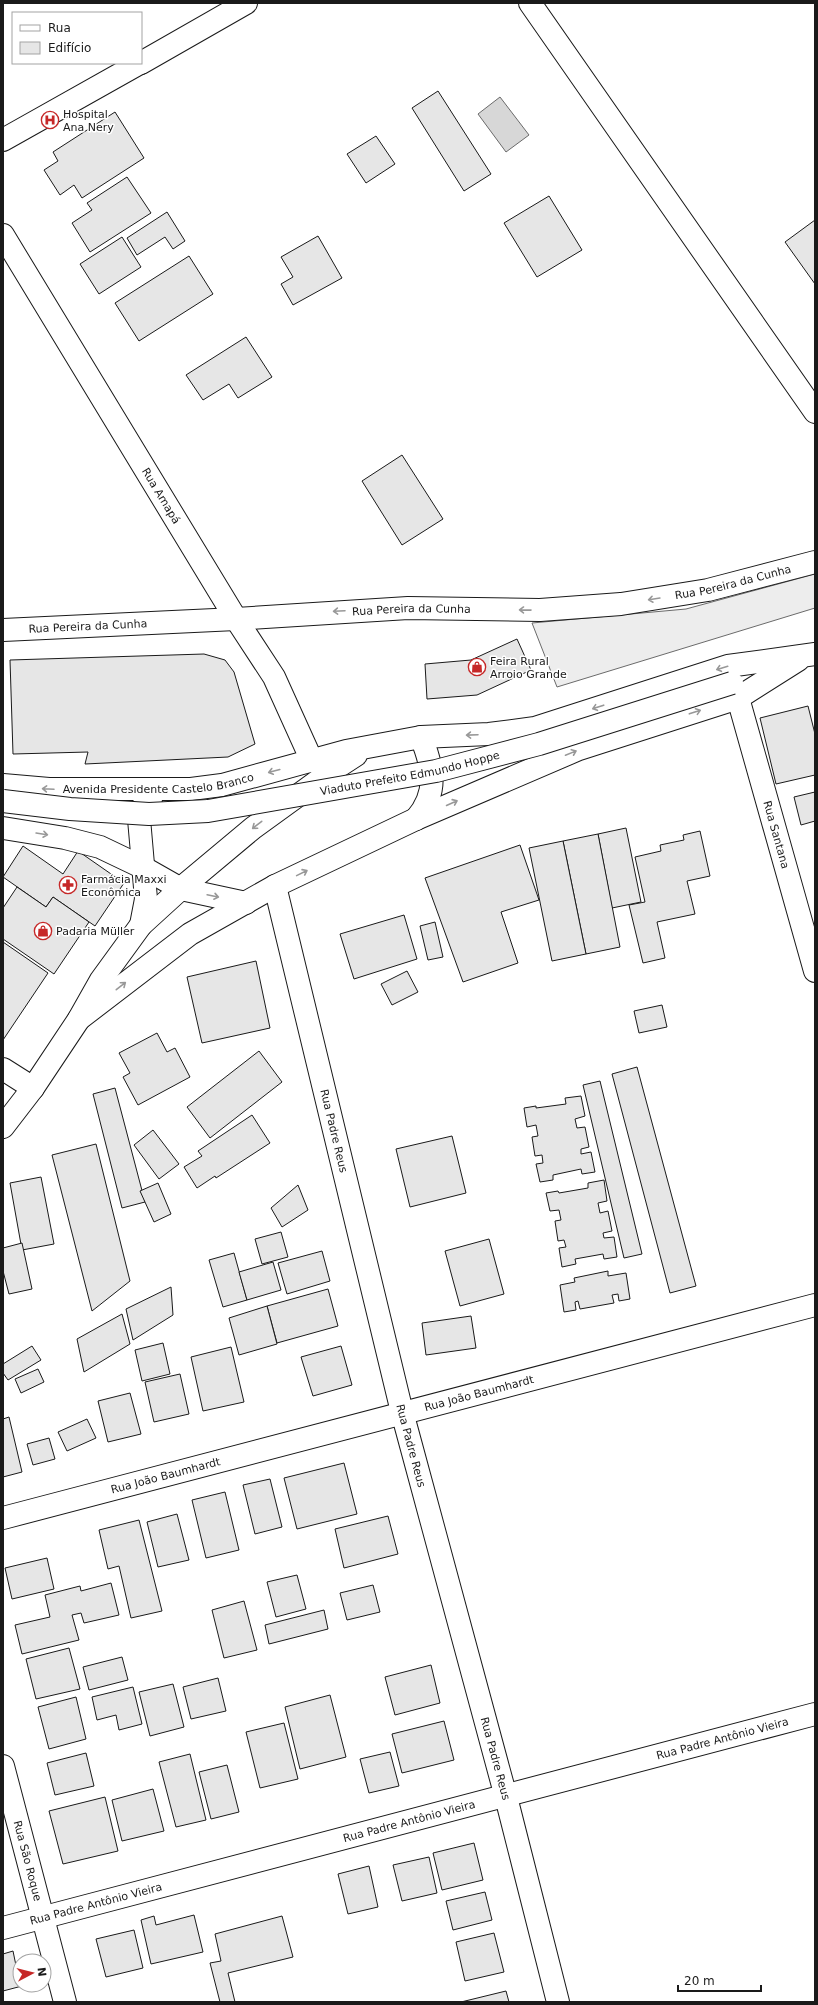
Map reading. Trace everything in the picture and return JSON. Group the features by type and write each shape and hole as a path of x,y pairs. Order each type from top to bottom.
{"street":[{"path":"530,3 815,412"},
{"path":"142,62 234,5"},
{"path":"3,140 139,64"},
{"name":"Rua Amapá","path":"3,235 236,619 274,677 312,760"},
{"name":"Rua Pereira da Cunha","path":"3,630 236,619 408,608 540,610 621,604 708,590 815,562"},
{"name":"Avenida Presidente Castelo Branco","path":"3,785 49,789 191,789 222,785 312,760 421,737 489,734 535,728 728,666 809,655"},
{"name":"Viaduto Prefeito Edmundo Hoppe","path":"3,802 70,809 149,814 208,811 436,771 735,690 809,655"},
{"path":"79,1019 184,938 275,886 416,819 579,750 735,690"},
{"name":"Rua Santana","path":"735,690 815,971"},
{"path":"416,819 425,809 432,781 431,762 421,737"},
{"path":"3,1127 33,1088 79,1019 101,980 141,925 181,889 278,810 333,770 370,747"},
{"path":"141,925 146,899 139,831 139,819 143,806 149,800 160,795 191,789"},
{"path":"3,828 65,838 100,847 144,868 181,889 246,902"},
{"name":"Rua Padre Reus","path":"275,886 402,1412 506,1797 558,2002"},
{"path":"3,1069 33,1088"},
{"name":"Rua João Baumhardt","path":"3,1518 402,1412 815,1305"},
{"name":"Rua Padre Antônio Vieira","path":"3,1928 506,1797 815,1714"},
{"name":"Rua São Roque","path":"3,1766 44,1918 64,2002"}],"shaded area":[{"path":"500,97 529,135 506,152 478,114"},
{"path":"815,574 815,608 557,687 532,623 686,609"}],"building":[{"path":"438,91 491,174 464,191 412,108"},
{"path":"115,112 144,158 82,198 74,185 60,195 44,170 58,161 53,152"},
{"path":"376,136 395,164 366,183 347,154"},
{"path":"127,177 151,213 90,252 72,223 92,210 87,203"},
{"path":"549,196 582,250 537,277 504,223"},
{"path":"167,212 185,241 173,249 165,237 137,255 127,238"},
{"path":"815,220 815,284 785,242"},
{"path":"318,236 342,278 293,305 281,284 293,277 281,257"},
{"path":"122,237 141,267 99,294 80,264"},
{"path":"189,256 213,294 139,341 115,303"},
{"path":"246,337 272,377 238,398 229,384 203,400 186,375"},
{"path":"402,455 443,519 402,545 362,481"},
{"name":"Feira Rural Arroio Grande","path":"517,639 531,670 477,695 427,699 425,664 471,660"},
{"path":"204,654 225,660 234,672 255,744 228,757 85,764 88,752 13,754 10,660"},
{"path":"808,706 815,734 815,775 776,784 760,718"},
{"path":"815,792 815,821 801,825 794,797"},
{"path":"626,828 641,902 612,908 598,834"},
{"path":"700,831 710,876 687,881 695,914 657,922 665,958 643,963 629,905 645,902 635,857 661,851 660,845 684,840 683,835"},
{"path":"598,834 620,947 586,954 563,841"},
{"path":"563,841 586,954 552,961 529,848"},
{"path":"520,845 539,900 501,912 518,963 463,982 425,878"},
{"name":"Farmácia Maxxi Econômica","path":"23,846 63,874 78,851 124,883 95,926 53,897 46,907 3,877"},
{"name":"Padaria Müller","path":"17,887 46,907 53,897 89,922 54,974 3,939 3,908"},
{"path":"404,915 417,959 354,979 340,934"},
{"path":"435,922 443,957 428,960 420,926"},
{"path":"3,942 48,973 3,1040"},
{"path":"256,961 270,1028 202,1043 187,977"},
{"path":"407,971 418,992 392,1005 381,984"},
{"path":"662,1005 667,1027 639,1033 634,1011"},
{"path":"157,1033 167,1052 175,1048 190,1077 138,1105 123,1077 130,1073 119,1053"},
{"path":"259,1051 282,1082 210,1138 187,1107"},
{"path":"637,1067 696,1286 670,1293 612,1074"},
{"path":"600,1081 642,1254 624,1258 583,1085"},
{"path":"115,1088 145,1202 122,1208 93,1094"},
{"path":"581,1096 585,1116 575,1119 577,1128 585,1127 589,1147 581,1149 581,1154 591,1152 595,1172 582,1174 581,1169 553,1175 553,1180 540,1182 536,1164 543,1163 542,1155 535,1156 532,1137 538,1136 536,1125 527,1127 524,1108 566,1104 565,1098"},
{"path":"252,1115 270,1143 216,1178 215,1176 197,1188 184,1167 202,1156 198,1151"},
{"path":"153,1130 179,1164 159,1179 134,1145"},
{"path":"452,1136 466,1193 410,1207 396,1149"},
{"path":"96,1144 130,1281 92,1311 52,1155"},
{"path":"41,1177 54,1244 22,1250 10,1183"},
{"path":"604,1180 607,1201 598,1203 600,1213 608,1211 612,1231 603,1233 604,1238 614,1237 617,1257 604,1259 603,1254 575,1259 576,1264 562,1267 559,1248 566,1247 564,1240 558,1241 555,1221 561,1220 559,1210 550,1211 546,1193 558,1191 559,1193 588,1188 588,1183"},
{"path":"158,1183 171,1214 154,1222 140,1191"},
{"path":"298,1185 308,1210 282,1227 271,1208"},
{"path":"281,1232 288,1257 262,1264 255,1239"},
{"path":"489,1239 504,1294 460,1306 445,1251"},
{"path":"22,1243 32,1289 9,1294 3,1271 3,1248"},
{"path":"322,1251 330,1281 287,1294 278,1263"},
{"path":"234,1253 247,1300 223,1307 209,1260"},
{"path":"273,1262 281,1290 247,1300 239,1272"},
{"path":"608,1271 608,1276 626,1273 630,1299 619,1301 618,1294 612,1295 614,1303 580,1309 578,1301 575,1302 576,1310 564,1312 560,1285 575,1282 574,1278"},
{"path":"171,1287 173,1315 133,1340 126,1309"},
{"path":"328,1289 338,1326 277,1343 267,1306"},
{"path":"267,1306 277,1344 239,1355 229,1318"},
{"path":"122,1314 130,1344 84,1372 77,1339"},
{"path":"471,1316 476,1348 426,1355 422,1323"},
{"path":"163,1343 170,1374 142,1381 135,1350"},
{"path":"32,1346 41,1360 8,1380 3,1373 3,1364"},
{"path":"341,1346 352,1385 313,1396 301,1357"},
{"path":"231,1347 244,1402 203,1411 191,1357"},
{"path":"38,1369 44,1382 21,1393 15,1379"},
{"path":"180,1374 189,1414 154,1422 145,1382"},
{"path":"130,1393 141,1434 108,1442 98,1401"},
{"path":"9,1417 22,1472 3,1477 3,1419"},
{"path":"87,1419 96,1438 67,1451 58,1432"},
{"path":"49,1438 55,1459 33,1465 27,1444"},
{"path":"344,1463 357,1514 297,1529 284,1478"},
{"path":"270,1479 282,1527 255,1534 243,1485"},
{"path":"225,1492 239,1550 206,1558 192,1500"},
{"path":"177,1514 189,1560 158,1567 147,1522"},
{"path":"388,1516 398,1554 344,1568 335,1529"},
{"path":"139,1520 162,1611 131,1618 119,1566 108,1569 99,1530"},
{"path":"47,1558 54,1589 12,1599 5,1568"},
{"path":"297,1575 306,1609 276,1617 267,1582"},
{"path":"111,1583 119,1615 84,1623 81,1613 72,1615 79,1640 22,1654 15,1625 50,1617 45,1595 80,1586 81,1591"},
{"path":"373,1585 380,1612 347,1620 340,1593"},
{"path":"244,1601 257,1650 224,1658 212,1610"},
{"path":"324,1610 328,1629 269,1644 265,1625"},
{"path":"69,1648 80,1689 36,1699 26,1659"},
{"path":"122,1657 128,1680 89,1690 83,1667"},
{"path":"431,1665 440,1703 395,1715 385,1677"},
{"path":"218,1678 226,1711 191,1719 183,1687"},
{"path":"173,1684 184,1727 150,1736 139,1692"},
{"path":"133,1687 142,1724 119,1730 116,1715 97,1720 92,1697"},
{"path":"330,1695 346,1757 300,1769 285,1707"},
{"path":"76,1697 86,1739 49,1749 38,1707"},
{"path":"444,1721 454,1760 402,1773 392,1734"},
{"path":"284,1723 298,1779 260,1788 246,1732"},
{"path":"390,1752 399,1786 369,1793 360,1759"},
{"path":"86,1753 94,1786 55,1795 47,1763"},
{"path":"190,1754 206,1820 176,1827 159,1762"},
{"path":"227,1765 239,1812 211,1819 199,1772"},
{"path":"153,1789 164,1831 122,1841 112,1800"},
{"path":"105,1797 118,1851 63,1864 49,1811"},
{"path":"474,1843 483,1880 442,1890 433,1853"},
{"path":"429,1857 437,1893 402,1901 393,1865"},
{"path":"369,1866 378,1907 348,1914 338,1874"},
{"path":"485,1892 492,1920 453,1930 446,1901"},
{"path":"194,1915 203,1952 151,1964 141,1920 154,1916 156,1925"},
{"path":"282,1916 293,1957 228,1973 235,2002 220,2002 210,1963 221,1961 215,1934"},
{"path":"134,1930 143,1968 106,1977 96,1939"},
{"path":"494,1933 504,1972 465,1981 456,1942"},
{"path":"13,1951 13,1953 12,1953 12,1989 3,1991 3,1954"},
{"path":"506,1991 509,2002 461,2002"}],"place":[{"name":"Hospital Ana Nery","path":"50,120"},
{"name":"Feira Rural Arroio Grande","path":"477,667"},
{"name":"Farmácia Maxxi Econômica","path":"68,885"},
{"name":"Padaria Müller","path":"43,931"}]}
